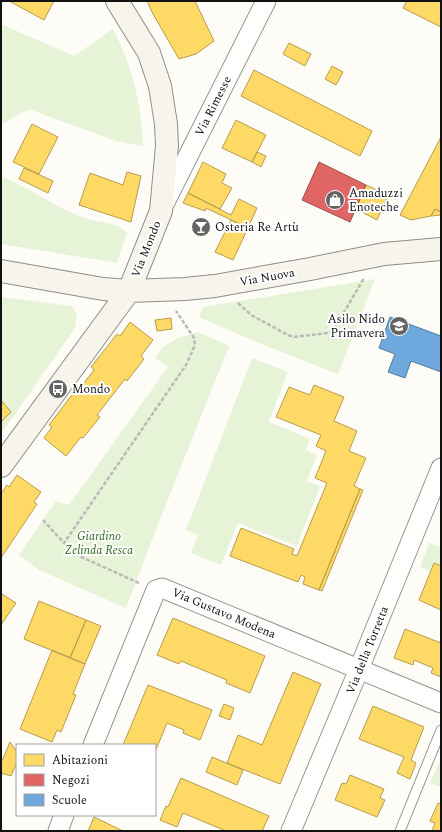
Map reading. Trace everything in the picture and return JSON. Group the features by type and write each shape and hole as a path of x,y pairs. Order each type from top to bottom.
{"street":[{"name":"Via Mondo","path":"1,466 129,291 161,211 167,146 166,124 160,86 149,53 117,1"},
{"name":"Via Rimesse","path":"161,211 266,1"},
{"name":"Via Nuova","path":"1,271 103,289 129,291 185,289 215,286 384,254 441,249"},
{"name":"Via Nuova","path":"404,252 441,259"},
{"name":"Via della Torretta","path":"290,831 359,669 441,468"},
{"name":"Via Gustavo Modena","path":"93,744 156,590 162,588 441,703"},
{"path":"58,831 64,816"}],"lane":[{"path":"400,831 441,730"}],"path":[{"path":"236,300 240,306 251,315 288,335 294,337 328,333 336,326 365,278"},
{"path":"64,543 137,434 186,365 195,345 194,338 174,309"},
{"path":"43,520 64,543 79,556 156,590"}],"green space":[{"path":"1,24 74,56 113,29 126,57 135,86 141,115 143,146 116,141 39,113 32,109 23,112 1,125"},
{"path":"1,176 23,186 76,215 114,225 123,229 127,233 117,263 1,244"},
{"path":"375,279 338,374 261,344 199,317 203,307"},
{"path":"1,297 71,306 77,314 75,328 1,434"},
{"name":"Giardino Zelinda Resca","path":"198,332 229,346 126,608 41,571 19,555 56,501 69,505 168,367 155,358 163,347 180,337"},
{"path":"252,358 288,372 269,422 310,439 306,450 317,455 307,481 320,486 297,546 238,523 221,565 191,553 198,535 186,530"},
{"path":"429,543 441,547 441,566 434,563 431,571 420,567"},
{"path":"439,762 441,763 441,787 430,783"}],"building: Abitazioni":[{"path":"9,1 54,1 44,20"},
{"path":"147,1 195,1 214,41 196,54 179,59"},
{"path":"407,1 441,1 441,27 403,8"},
{"path":"289,43 311,54 305,66 283,54"},
{"path":"332,66 343,72 336,85 325,79"},
{"path":"254,70 372,131 360,156 241,96"},
{"path":"236,120 266,135 252,162 222,148"},
{"path":"32,124 58,137 39,174 13,162"},
{"path":"441,137 441,212 435,209 431,216 411,220 400,215"},
{"path":"257,152 266,156 261,167 252,162"},
{"path":"203,162 226,174 222,183 232,188 220,209 188,193"},
{"path":"24,168 53,181 48,193 19,179"},
{"path":"127,172 141,176 131,222 79,205 90,173 123,185"},
{"path":"366,185 388,195 377,220 356,209"},
{"path":"188,193 231,215 239,199 257,208 248,228 206,208 205,211 183,203"},
{"path":"435,209 441,212 441,215 431,216"},
{"path":"231,220 248,228 233,260 215,252"},
{"path":"171,318 172,329 157,331 155,320"},
{"path":"130,322 153,340 141,356 144,359 127,381 125,379 97,415 100,417 66,456 44,438 52,427 49,425 75,391 77,392 94,370 91,367 117,334 120,336"},
{"path":"314,385 344,397 334,421 357,431 349,451 366,458 354,486 360,489 319,590 303,584 305,577 301,575 298,582 230,556 241,528 294,549 292,554 297,556 327,483 315,478 326,451 316,446 321,435 276,417 289,387 310,395"},
{"path":"1,400 11,412 1,422"},
{"path":"17,475 41,492 34,502 37,504 1,558 1,494 7,485 9,487"},
{"path":"360,489 363,490 322,591 319,590"},
{"path":"434,563 441,566 441,610 419,600"},
{"path":"2,594 16,603 1,625 1,596"},
{"path":"39,601 86,620 70,658 24,639"},
{"path":"173,618 265,656 250,693 226,683 227,680 181,661 179,664 157,655"},
{"path":"86,620 101,626 85,664 70,658"},
{"path":"405,629 441,643 441,677 431,673 433,668 414,660 413,665 394,658"},
{"path":"52,650 85,664 73,694 76,695 61,732 57,730 52,742 20,729"},
{"path":"293,672 321,684 280,784 227,763 238,735 262,745"},
{"path":"148,685 212,710 200,740 183,733 184,730 167,723 156,750 156,744 123,744"},
{"path":"224,704 234,708 230,720 219,716"},
{"path":"373,706 424,727 411,760 416,763 410,779 397,773 404,757 359,739"},
{"path":"10,742 16,751 16,764 11,776 1,773 1,760 2,761"},
{"path":"212,757 243,770 237,785 206,772"},
{"path":"350,775 384,789 380,798 385,800 377,817 335,800 342,783 346,784"},
{"path":"181,778 269,816 262,831 226,831 183,813 177,827 160,820 166,806 168,807"},
{"path":"438,803 441,804 441,831 432,831 435,823 430,821"},
{"path":"94,817 123,831 88,831"}],"building: Negozi":[{"path":"319,162 366,185 350,222 302,200"}],"building: Scuole":[{"path":"390,317 441,336 441,372 411,361 405,378 388,372 395,354 379,348"}],"place":[{"name":"Amaduzzi Enoteche","path":"335,200"},
{"name":"Osteria Re Artù","path":"201,227"},
{"name":"Asilo Nido Primavera","path":"399,326"},
{"name":"Mondo","path":"58,389"}]}
